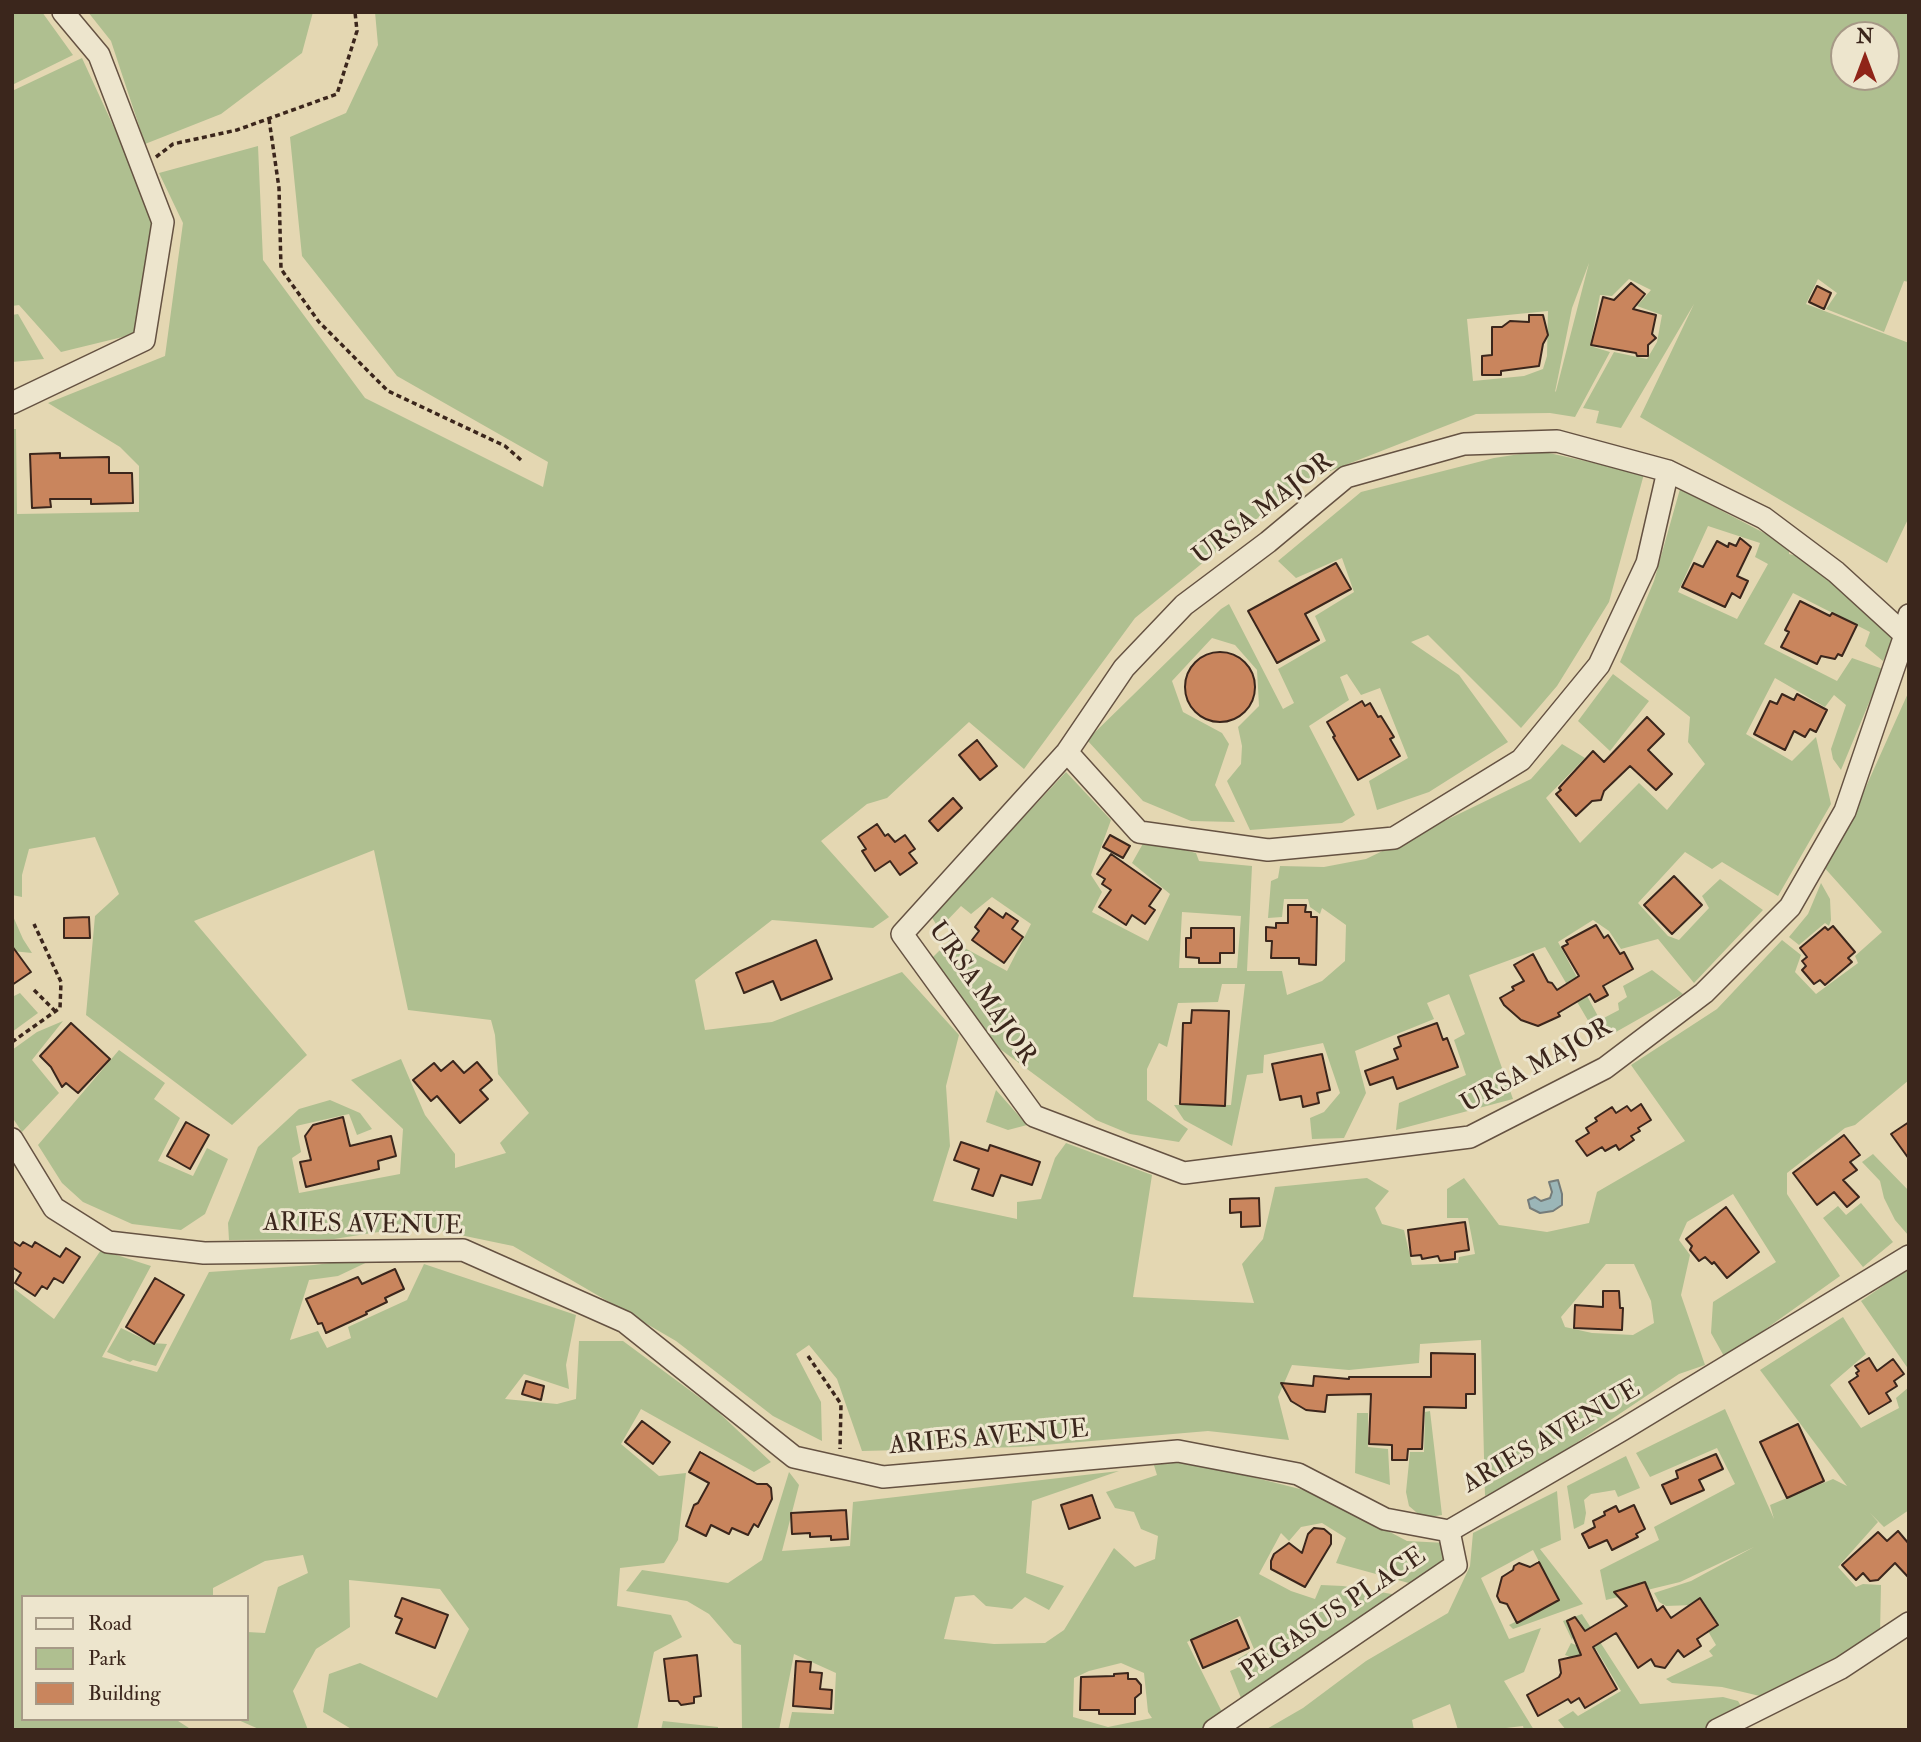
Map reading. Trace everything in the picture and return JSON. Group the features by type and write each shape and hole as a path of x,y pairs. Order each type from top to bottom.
{"street":[{"path":"12,403 144,340 163,222 99,55 63,12"},
{"name":"URSA MAJOR","path":"1557,441 1668,471 1764,519 1907,625 1845,811 1790,907 1704,993 1605,1068 1470,1137 1184,1173 1034,1116 902,934 1067,752 1124,668 1184,605 1268,542 1346,477 1464,444 1557,441"},
{"path":"1067,752 1139,832 1268,850 1394,838 1521,760 1599,665 1647,563 1668,471"},
{"name":"ARIES AVENUE","path":"12,1139 54,1209 108,1242 204,1253 463,1250 625,1322 793,1457 883,1477 1178,1451 1298,1474 1385,1519 1449,1531 1909,1256"},
{"name":"PEGASUS PLACE","path":"1214,1730 1456,1565 1449,1531"},
{"path":"1717,1730 1841,1668 1909,1623"}],"path":[{"path":"142,166 173,144 237,130 337,94 356,31 355,12"},
{"path":"269,119 279,188 281,269 319,322 388,391 505,446 521,460"},
{"path":"12,1042 60,1009 61,982 34,924"},
{"path":"34,990 55,1012"},
{"path":"808,1356 841,1404 839,1467"}],"green space":[{"path":"12,12 42,12 73,55 12,85"},
{"path":"88,12 313,12 302,53 221,114 145,144 111,41"},
{"path":"375,12 1909,12 1909,282 1904,281 1884,332 1826,309 1837,293 1818,279 1806,304 1909,343 1909,517 1887,563 1640,417 1694,304 1621,428 1596,423 1599,411 1583,408 1614,352 1647,359 1657,342 1662,315 1637,306 1651,290 1629,279 1612,296 1600,295 1590,346 1610,352 1575,417 1550,413 1476,414 1302,482 1135,618 1024,769 969,722 887,798 867,804 821,841 889,917 873,928 772,920 695,980 705,1030 772,1022 902,972 959,1035 946,1086 950,1146 933,1201 1017,1219 1017,1202 1041,1199 1055,1158 1066,1143 1152,1175 1133,1297 1254,1303 1242,1264 1263,1239 1275,1187 1367,1178 1389,1191 1375,1208 1382,1224 1404,1230 1412,1265 1458,1263 1459,1257 1475,1254 1468,1218 1447,1218 1447,1189 1464,1178 1499,1225 1547,1232 1589,1223 1597,1192 1685,1141 1631,1065 1717,1009 1782,940 1801,955 1795,972 1816,994 1858,963 1855,956 1882,932 1822,865 1860,800 1909,691 1909,1080 1855,1125 1845,1128 1787,1173 1787,1194 1840,1276 1725,1358 1711,1333 1713,1302 1776,1262 1733,1194 1687,1222 1679,1240 1690,1255 1681,1295 1705,1365 1679,1374 1518,1482 1485,1496 1481,1340 1420,1344 1419,1363 1349,1370 1292,1365 1278,1397 1289,1440 1208,1431 1021,1447 862,1451 837,1379 809,1345 796,1354 821,1402 822,1441 773,1416 676,1341 513,1246 417,1226 334,1239 229,1240 228,1223 258,1147 299,1109 330,1100 360,1113 372,1129 357,1135 349,1114 296,1126 301,1152 292,1158 299,1193 400,1174 403,1129 351,1080 401,1059 425,1115 455,1154 455,1168 506,1153 500,1143 529,1113 498,1074 491,1020 408,1010 374,850 194,921 307,1055 232,1125 86,1015 95,916 119,894 95,837 29,849 22,875 22,897 12,895 12,429 16,429 17,514 139,512 139,466 120,447 48,403 165,356 183,223 159,173 258,146 263,260 365,398 543,487 548,462 397,376 302,256 290,137 346,113 378,45","holes":["1589,263 1556,391 1555,392 1572,308","1548,311 1547,356 1543,369 1524,376 1473,381 1467,319","1606,1264 1634,1264 1651,1301 1654,1323 1633,1335 1592,1333 1565,1327 1561,1317"]},
{"path":"82,58 157,221 139,333 61,352 19,305 12,306 12,91"},
{"path":"18,314 44,359 12,362 12,315"},
{"path":"1540,451 1644,474 1609,602 1557,686 1521,728 1428,635 1411,642 1459,675 1508,742 1429,792 1377,810 1369,781 1408,758 1380,688 1361,695 1347,674 1340,677 1349,700 1309,726 1355,815 1342,823 1250,830 1227,781 1241,764 1242,746 1238,727 1259,706 1257,670 1235,645 1212,638 1172,681 1183,712 1222,733 1229,744 1215,785 1235,822 1191,821 1143,801 1087,740 1229,604 1283,709 1294,703 1278,669 1326,641 1315,616 1354,592 1342,558 1296,578 1278,561 1361,492 1494,458"},
{"path":"1680,489 1789,546 1789,554 1810,559 1897,632 1883,661 1865,646 1870,632 1793,593 1764,644 1837,681 1852,658 1883,669 1841,770 1833,759 1831,749 1846,705 1834,695 1825,707 1775,678 1746,734 1792,761 1816,737 1831,804 1778,896 1722,862 1712,869 1685,852 1638,903 1668,936 1679,940 1709,908 1702,896 1720,879 1763,910 1694,983 1658,939 1621,949 1609,931 1593,920 1558,942 1600,1020 1619,1010 1618,1003 1627,997 1623,986 1652,970 1683,994 1600,1041 1545,947 1469,975 1513,1099 1396,1130 1399,1103 1466,1075 1454,1040 1465,1034 1449,994 1427,1003 1434,1019 1355,1051 1366,1093 1344,1138 1312,1139 1310,1118 1324,1112 1340,1093 1323,1043 1264,1055 1263,1073 1247,1075 1232,1146 1184,1120 1174,1105 1231,1105 1245,984 1222,984 1218,1002 1178,1003 1167,1047 1159,1043 1147,1069 1147,1100 1188,1129 1179,1142 1130,1134 1096,1120 1000,1049 932,958 950,940 1007,971 1031,924 992,897 971,914 961,906 939,929 931,916 1066,772 1111,820 1091,875 1102,892 1092,912 1148,941 1170,894 1132,863 1145,840 1196,853 1199,861 1252,866 1247,971 1282,971 1287,995 1322,981 1345,961 1346,925 1322,908 1320,914 1310,907 1308,899 1284,899 1282,917 1268,918 1271,881 1278,878 1280,866 1324,867 1366,859 1531,779 1562,744 1585,758 1546,798 1580,843 1639,783 1667,810 1705,764 1688,742 1690,717 1620,662 1654,581","holes":["1708,526 1760,543 1755,557 1768,564 1737,619 1678,592","1182,912 1241,916 1237,968 1179,968"]},
{"path":"1613,674 1649,701 1610,751 1578,721"},
{"path":"1821,883 1830,899 1829,926 1825,923 1799,945 1789,937 1808,914"},
{"path":"12,914 23,939 32,953 12,951"},
{"path":"20,993 38,1013 12,1032 12,997"},
{"path":"63,1021 32,1060 59,1093 22,1132 12,1117 12,1050 37,1032"},
{"path":"119,1050 165,1083 154,1099 180,1118 158,1161 193,1176 207,1148 228,1159 205,1214 181,1230 132,1224 83,1202 62,1183 38,1145"},
{"path":"996,1090 1027,1125 1008,1130 986,1122"},
{"path":"1873,1154 1909,1191 1908,1235 1895,1220 1884,1198 1880,1181 1862,1162"},
{"path":"1861,1203 1893,1242 1863,1267 1823,1218 1838,1206 1846,1215"},
{"path":"101,1250 151,1266 102,1357 157,1372 209,1272 314,1265 378,1257 338,1276 309,1280 290,1340 318,1331 327,1348 351,1338 348,1327 407,1300 424,1264 576,1315 566,1365 569,1389 524,1374 505,1399 557,1404 576,1399 579,1341 623,1341 715,1409 771,1462 754,1472 641,1409 621,1444 659,1476 686,1473 678,1540 664,1563 620,1568 617,1606 671,1615 682,1637 654,1652 637,1730 353,1730 323,1712 329,1674 360,1663 437,1698 469,1629 440,1589 349,1580 350,1627 316,1649 293,1691 308,1730 261,1730 241,1721 248,1721 248,1632 265,1633 278,1587 308,1573 303,1555 265,1561 213,1588 213,1595 21,1595 21,1721 178,1721 192,1730 12,1730 12,1287 54,1319"},
{"path":"1909,1268 1909,1370 1861,1301"},
{"path":"1843,1317 1866,1354 1830,1385 1861,1428 1899,1408 1896,1398 1909,1387 1909,1510 1884,1527 1870,1513 1878,1522 1838,1567 1856,1587 1863,1584 1881,1585 1880,1634 1764,1697 1722,1687 1672,1683 1666,1679 1713,1656 1709,1651 1716,1645 1693,1605 1666,1606 1659,1602 1654,1593 1691,1581 1754,1547 1680,1582 1606,1600 1600,1570 1659,1540 1654,1527 1735,1484 1717,1448 1650,1477 1636,1453 1725,1409 1774,1519 1770,1505 1833,1479 1847,1486 1760,1370"},
{"path":"121,1328 152,1343 167,1344 156,1366 133,1360 130,1362 107,1352"},
{"path":"1430,1411 1442,1515 1423,1518 1409,1506 1406,1492 1410,1452 1424,1452 1425,1412"},
{"path":"1357,1413 1368,1413 1368,1447 1388,1449 1390,1485 1355,1473"},
{"path":"1626,1456 1640,1488 1618,1497 1615,1490 1591,1494 1584,1500 1584,1524 1574,1529 1567,1486"},
{"path":"1153,1462 1176,1462 1308,1489 1407,1541 1446,1543 1446,1563 1416,1585 1336,1563 1346,1538 1322,1523 1301,1527 1289,1541 1281,1533 1259,1574 1291,1591 1315,1599 1321,1585 1398,1595 1243,1703 1230,1671 1237,1668 1238,1659 1254,1649 1240,1616 1187,1642 1224,1716 1204,1730 788,1730 792,1712 834,1714 836,1673 794,1654 779,1730 742,1730 741,1645 734,1643 709,1614 687,1601 626,1591 642,1570 728,1583 762,1560 789,1472 799,1485 782,1551 850,1546 853,1502 1119,1471 1032,1501 1026,1573 1064,1586 1049,1610 1025,1597 1012,1609 986,1606 974,1595 955,1597 944,1639 994,1644 1045,1643 1064,1630 1114,1548 1135,1567 1155,1559 1158,1536 1141,1529 1134,1512 1115,1508 1106,1492 1157,1475","holes":["1121,1663 1144,1673 1148,1712 1152,1718 1108,1727 1073,1717 1074,1678 1089,1671"]},
{"path":"1557,1491 1561,1540 1540,1549 1583,1604 1513,1629 1509,1625 1559,1600 1533,1550 1481,1578 1509,1639 1541,1628 1524,1672 1504,1681 1534,1730 1524,1730 1523,1726 1458,1730 1450,1704 1412,1720 1414,1730 1265,1730 1303,1708 1366,1661 1448,1613 1470,1566 1473,1533"},
{"path":"1582,1614 1640,1704 1723,1697 1738,1701 1744,1711 1705,1730 1566,1730 1558,1720 1573,1711 1578,1716 1621,1691 1596,1649 1578,1660 1565,1655 1571,1643 1585,1649 1590,1632 1583,1629 1575,1633 1572,1640 1563,1621"},
{"path":"663,1721 718,1727 718,1730 661,1730"}],"water":[{"path":"1558,1180 1562,1205 1553,1211 1540,1213 1530,1208 1528,1200 1535,1197 1541,1201 1550,1198 1552,1192 1549,1182"}],"building":[{"path":"1631,283 1645,294 1633,309 1656,315 1652,334 1656,338 1648,345 1648,356 1591,345 1603,297 1614,300"},
{"path":"1817,286 1831,293 1824,309 1809,302"},
{"path":"1529,315 1543,315 1548,335 1543,344 1539,366 1501,371 1501,375 1482,375 1482,356 1492,355 1492,327 1502,327 1510,321 1529,322"},
{"path":"60,453 60,458 109,457 109,473 132,473 133,503 91,504 91,499 50,499 51,507 32,508 30,454"},
{"path":"1740,538 1751,547 1737,576 1748,581 1740,598 1732,593 1725,607 1682,587 1694,563 1703,567 1717,541 1728,547 1729,543 1736,546"},
{"path":"1336,563 1351,589 1305,614 1319,640 1277,663 1248,611"},
{"path":"1800,601 1830,616 1832,613 1857,625 1842,656 1838,654 1835,659 1821,656 1817,664 1781,647 1789,632 1785,630"},
{"path":"1220,652 1245,662 1255,687 1245,712 1220,722 1195,712 1185,687 1195,662"},
{"path":"1782,694 1794,700 1797,694 1827,710 1816,732 1810,729 1805,737 1794,731 1785,750 1754,734 1770,701 1777,704"},
{"path":"1362,701 1365,706 1370,703 1378,717 1381,716 1394,737 1390,739 1400,756 1358,780 1327,722"},
{"path":"1647,717 1664,734 1648,750 1672,774 1656,790 1630,766 1604,791 1601,800 1592,801 1576,816 1556,794 1561,790 1559,788 1593,751 1604,762"},
{"path":"977,740 997,766 980,780 959,755"},
{"path":"953,798 962,808 938,831 929,821"},
{"path":"877,824 885,836 888,834 895,842 905,835 915,849 909,853 917,863 900,875 890,861 875,871 862,851 866,849 858,837"},
{"path":"1110,835 1130,846 1123,858 1103,847"},
{"path":"1111,854 1161,889 1149,906 1155,910 1145,924 1132,915 1126,925 1099,907 1111,890 1102,884 1105,879 1097,874"},
{"path":"1674,876 1702,905 1672,934 1644,905"},
{"path":"1288,905 1306,905 1305,912 1311,912 1311,917 1317,917 1316,965 1299,964 1299,958 1271,958 1272,941 1266,941 1266,927 1276,928 1276,923 1288,923"},
{"path":"989,908 1003,918 1006,913 1018,921 1012,929 1023,937 1004,963 972,940 979,931 975,927"},
{"path":"89,917 90,938 64,938 64,918"},
{"path":"1596,925 1604,938 1608,935 1620,954 1624,952 1633,969 1603,986 1608,995 1595,1002 1590,994 1558,1013 1560,1016 1538,1026 1521,1020 1504,1005 1500,998 1524,981 1514,965 1533,954 1548,982 1557,990 1579,976 1562,947 1568,944 1566,941"},
{"path":"1833,926 1855,952 1848,958 1852,962 1825,985 1820,980 1814,984 1802,970 1806,966 1802,961 1807,957 1800,948 1825,927 1828,930"},
{"path":"1191,928 1234,928 1234,953 1220,953 1220,963 1199,963 1199,958 1186,957 1186,938 1191,938"},
{"path":"816,940 832,979 781,1000 773,981 744,993 736,973"},
{"path":"12,946 31,972 12,985"},
{"path":"1192,1010 1229,1011 1225,1106 1180,1104 1183,1023 1191,1023"},
{"path":"71,1023 110,1059 78,1093 66,1083 62,1087 51,1067 40,1056"},
{"path":"1437,1023 1443,1040 1447,1038 1458,1067 1397,1089 1393,1077 1370,1085 1365,1071 1398,1059 1394,1049 1401,1046 1398,1037"},
{"path":"1322,1054 1330,1090 1317,1093 1319,1103 1303,1107 1301,1096 1280,1100 1272,1064"},
{"path":"453,1061 464,1073 477,1062 492,1080 480,1090 488,1099 460,1123 437,1096 431,1101 413,1080 434,1063 441,1071"},
{"path":"1641,1104 1651,1120 1631,1136 1634,1140 1619,1150 1616,1145 1605,1151 1602,1147 1587,1156 1576,1141 1589,1133 1586,1128 1597,1121 1595,1118 1612,1107 1616,1113 1627,1106 1631,1111"},
{"path":"343,1117 350,1146 391,1136 396,1156 378,1161 379,1169 306,1187 300,1162 311,1160 305,1136 313,1125"},
{"path":"186,1122 209,1135 190,1169 167,1156"},
{"path":"1909,1122 1909,1159 1891,1134"},
{"path":"1844,1135 1860,1155 1850,1162 1857,1170 1843,1180 1859,1197 1847,1207 1834,1192 1817,1205 1793,1173"},
{"path":"961,1142 988,1151 990,1145 1040,1162 1032,1185 1001,1175 993,1196 972,1189 979,1169 954,1160"},
{"path":"1259,1198 1260,1226 1241,1227 1241,1212 1230,1213 1230,1199"},
{"path":"1726,1207 1759,1252 1727,1278 1714,1262 1712,1264 1705,1257 1699,1261 1690,1250 1692,1246 1686,1239"},
{"path":"1465,1222 1469,1250 1455,1252 1455,1259 1440,1261 1438,1256 1422,1259 1421,1255 1411,1256 1408,1230"},
{"path":"12,1241 20,1246 23,1242 32,1247 35,1242 60,1257 66,1248 80,1257 63,1283 54,1278 47,1289 42,1286 35,1296 15,1283 21,1273 12,1267"},
{"path":"395,1269 404,1289 385,1298 387,1302 326,1333 322,1323 318,1324 306,1299 358,1277 362,1284"},
{"path":"155,1278 184,1295 154,1344 126,1327"},
{"path":"1603,1291 1619,1291 1620,1308 1623,1308 1622,1330 1574,1328 1575,1305 1603,1307"},
{"path":"1431,1353 1475,1354 1475,1394 1466,1394 1466,1408 1424,1407 1422,1449 1408,1449 1407,1460 1392,1460 1392,1445 1369,1444 1371,1394 1327,1395 1325,1412 1306,1410 1291,1401 1281,1383 1313,1386 1314,1376 1349,1379 1431,1377"},
{"path":"1869,1358 1877,1371 1893,1359 1904,1374 1894,1381 1897,1386 1886,1393 1891,1401 1869,1414 1849,1382 1858,1376 1856,1373 1859,1371 1855,1366"},
{"path":"526,1381 544,1386 541,1400 522,1394"},
{"path":"642,1421 670,1442 653,1464 625,1442"},
{"path":"1798,1424 1824,1481 1787,1498 1760,1442"},
{"path":"700,1452 757,1484 767,1484 771,1488 772,1499 758,1527 754,1524 748,1535 732,1528 729,1534 711,1525 706,1536 686,1526 694,1505 698,1503 709,1483 689,1472"},
{"path":"1716,1454 1723,1469 1699,1480 1704,1490 1671,1504 1662,1485 1678,1478 1676,1471"},
{"path":"1092,1495 1100,1518 1069,1529 1061,1505"},
{"path":"1634,1505 1645,1529 1636,1534 1638,1537 1612,1550 1607,1540 1589,1548 1582,1534 1595,1527 1593,1521 1616,1506 1619,1512"},
{"path":"846,1510 848,1539 831,1540 831,1536 810,1537 810,1533 792,1534 791,1513"},
{"path":"1314,1528 1324,1529 1331,1535 1331,1544 1305,1587 1271,1569 1271,1561 1274,1554 1289,1543 1302,1553 1308,1534"},
{"path":"1898,1531 1909,1544 1909,1578 1895,1563 1878,1580 1870,1581 1863,1573 1856,1580 1842,1565 1878,1532 1887,1541"},
{"path":"1539,1562 1559,1600 1517,1623 1507,1604 1500,1602 1497,1596 1502,1577 1519,1563 1530,1567"},
{"path":"1645,1582 1657,1611 1663,1606 1671,1618 1700,1598 1718,1625 1697,1639 1701,1646 1684,1657 1678,1650 1665,1668 1655,1666 1651,1659 1638,1668 1616,1633 1593,1647 1617,1689 1585,1708 1579,1698 1571,1703 1568,1699 1538,1716 1527,1695 1559,1677 1559,1660 1581,1655 1567,1621 1575,1617 1585,1631 1627,1606 1614,1592"},
{"path":"402,1598 448,1615 435,1648 396,1633 402,1619 395,1616"},
{"path":"1237,1620 1249,1648 1203,1668 1191,1640"},
{"path":"697,1655 701,1696 694,1697 694,1703 681,1705 678,1701 669,1701 664,1659"},
{"path":"796,1661 811,1662 810,1672 822,1673 820,1689 832,1690 831,1709 793,1706"},
{"path":"1128,1673 1128,1679 1136,1679 1141,1685 1141,1693 1135,1698 1135,1714 1099,1714 1099,1710 1080,1710 1081,1677"}]}
